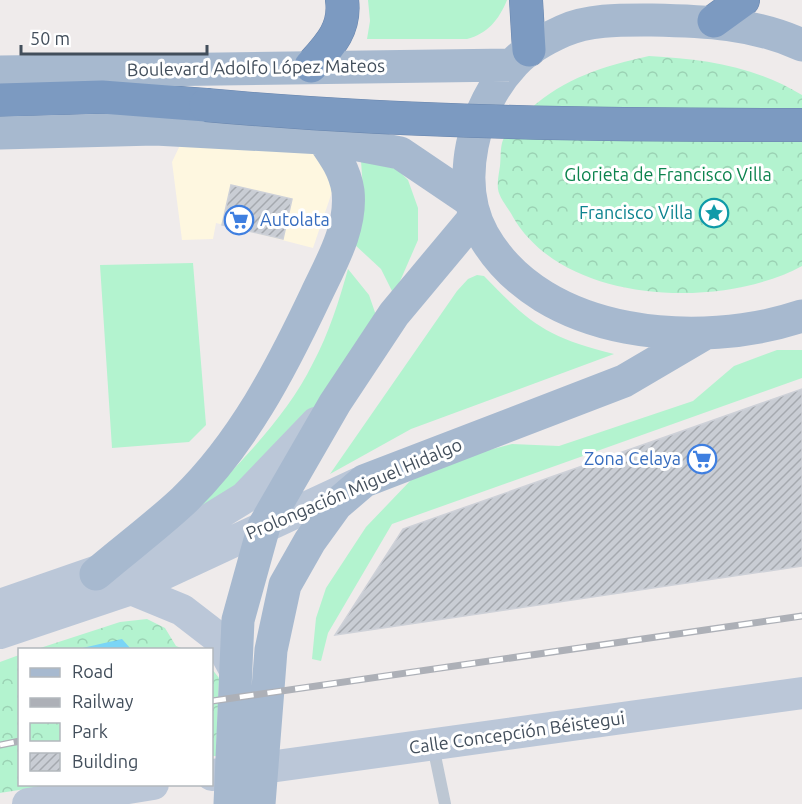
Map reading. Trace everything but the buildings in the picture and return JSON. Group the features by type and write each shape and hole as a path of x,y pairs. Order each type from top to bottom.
{"highway":[{"path":"311,66 339,31 344,13 342,0"},
{"path":"520,57 526,0"},
{"path":"714,21 743,0"},
{"path":"0,100 102,97 323,116 598,125 802,125"}],"main road":[{"path":"802,45 779,34 714,21 610,20 565,30 520,57 493,93 476,130 469,159 473,209 484,236 506,266 541,294 593,319 646,331 704,334 769,327 802,316"},
{"name":"Boulevard Adolfo López Mateos","path":"0,72 311,66 520,57"},
{"path":"0,133 155,129 322,138 400,153 473,209"},
{"path":"96,574 184,500 249,420 284,362 335,255 347,212 344,176 339,163 322,138"},
{"name":"Prolongación Miguel Hidalgo","path":"335,403 394,314 473,209"},
{"name":"Prolongación Miguel Hidalgo","path":"364,481 624,381 704,334"},
{"path":"259,804 234,780 238,620 264,526 335,403"},
{"path":"234,780 264,723 271,650 285,585 310,541 336,505 364,481"}],"street":[{"name":"Prolongación Miguel Hidalgo","path":"0,605 96,574 161,549 244,498 335,403"},
{"name":"Prolongación Miguel Hidalgo","path":"0,633 131,589 364,481"},
{"path":"131,589 182,610 200,623 217,637 235,670"},
{"name":"Calle Concepción Béistegui","path":"234,780 312,761 802,693"},
{"path":"264,723 283,749 312,761"},
{"path":"28,804 140,786"}],"lane":[{"path":"433,745 445,804"}],"shaded area":[{"path":"182,141 304,145 327,163 332,192 313,248 216,223 213,239 182,240 172,162"}],"green space":[{"path":"368,0 507,0 492,25 481,34 467,39 367,39 370,21"},
{"name":"Glorieta de Francisco Villa","path":"649,56 689,59 728,66 766,77 802,95 802,266 768,280 730,289 688,293 646,291 605,283 568,268 537,246 513,217 500,196 498,186 502,143 505,135 543,98 571,81 600,69"},
{"path":"361,161 397,169 408,180 418,208 418,240 394,295 381,269 354,244 363,189"},
{"path":"193,263 206,425 189,442 112,448 100,265"},
{"path":"348,269 369,295 379,324 303,421 258,467 209,507 195,509 260,440 302,383 329,329"},
{"path":"477,275 484,276 528,318 542,327 572,342 614,354 411,429 330,474 457,291 468,279"},
{"path":"777,350 802,350 802,378 392,524 328,633 321,661 312,659 316,618 326,588 366,527 411,480 474,454 512,444 559,446 693,401 734,366"},
{"path":"147,619 165,628 176,646 181,648 40,648 120,622"},
{"path":"18,655 18,786 45,786 0,793 0,662"},
{"path":"213,670 219,678 216,756 213,756"}],"water":[{"path":"122,639 130,648 82,648"}],"railway":[{"path":"213,701 802,616"},
{"path":"0,745 18,741"}],"place":[{"name":"Francisco Villa","path":"714,213"},
{"name":"Autolata","path":"239,220"},
{"name":"Zona Celaya","path":"702,459"}]}
